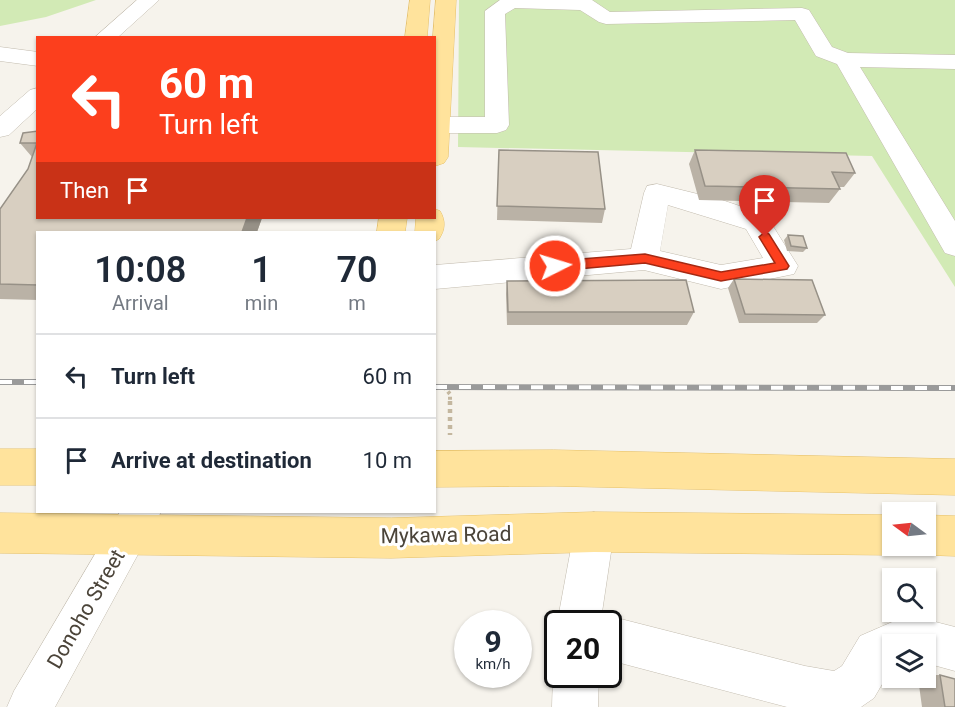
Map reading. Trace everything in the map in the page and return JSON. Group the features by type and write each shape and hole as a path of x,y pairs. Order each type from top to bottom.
{"main road":[{"path":"416,36 420,0"},
{"path":"436,125 446,0"},
{"path":"0,467 36,467"},
{"path":"436,469 554,468 955,477"},
{"name":"Mykawa Road","path":"0,533 136,523 390,520 594,531 882,535"},
{"path":"936,535 955,536"}],"street":[{"path":"106,36 149,0"},
{"path":"436,125 497,125 495,11 511,2 585,4 606,18 798,7 824,51 845,60 955,62"},
{"path":"0,54 36,59"},
{"path":"845,60 955,245"},
{"path":"0,129 36,97"},
{"path":"436,277 645,259 721,277 783,266 756,222 722,210 657,193 645,259"},
{"name":"Donoho Street","path":"30,707 136,523"},
{"path":"581,610 594,531"},
{"path":"622,641 794,686 839,695 858,682 876,652 899,641 924,640 955,649"},
{"path":"575,707 576,688"}],"path":[{"path":"444,387 450,394 450,435"}],"green space":[{"path":"0,0 96,0 46,17 0,26"},
{"path":"459,0 955,0 955,287 872,156 458,147"}],"building":[{"path":"36,131 36,143 20,143 23,133"},
{"path":"36,146 36,219 247,219 242,231 36,231 36,285 0,284 0,209 28,169"},
{"path":"499,150 598,152 605,209 497,206"},
{"path":"695,150 846,153 855,173 832,172 840,189 705,186"},
{"path":"788,235 803,236 807,248 791,246"},
{"path":"734,279 812,280 825,315 745,314"},
{"path":"686,280 694,312 508,312 507,281"},
{"path":"940,675 955,679 955,707 945,707"}],"railway":[{"path":"0,382 36,382"},
{"path":"436,387 955,388"}],"route":[{"path":"555,266 645,259 721,277 783,266 765,237"}]}
